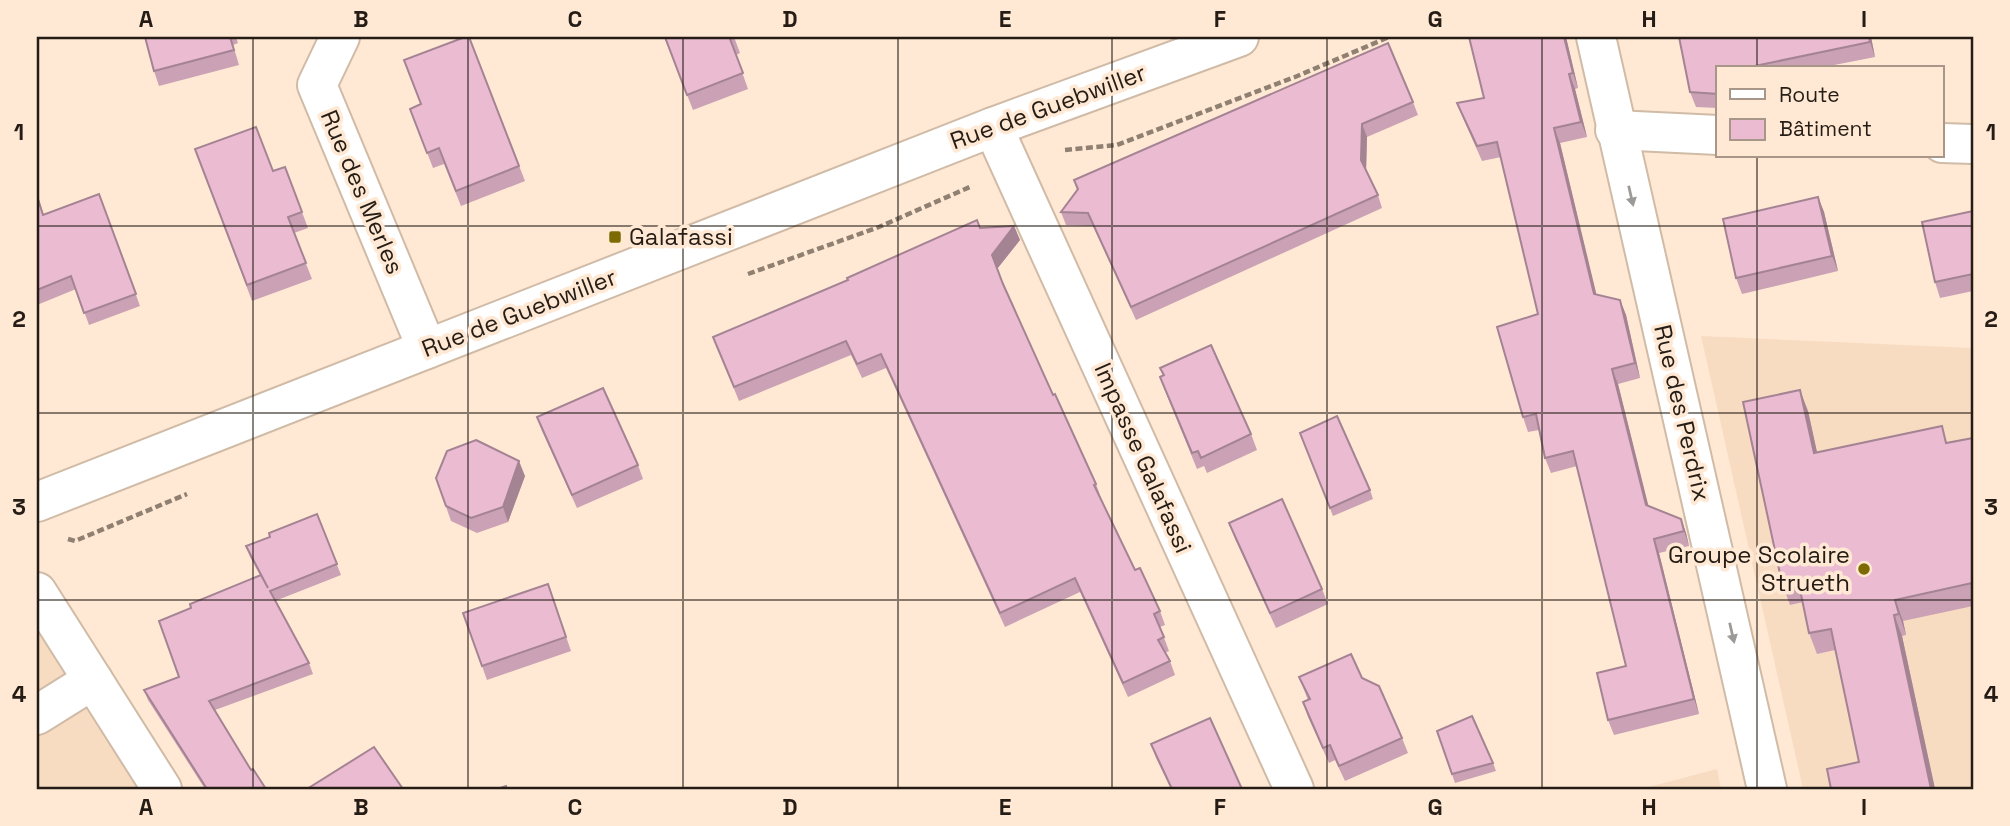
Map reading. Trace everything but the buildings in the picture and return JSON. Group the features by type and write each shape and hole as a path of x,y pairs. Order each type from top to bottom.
{"street":[{"name":"Rue des Merles","path":"340,37 317,85 427,349"},
{"name":"Rue de Guebwiller","path":"37,502 993,127 1239,37"},
{"name":"Rue des Perdrix","path":"1596,37 1767,789"},
{"name":"Impasse Galafassi","path":"993,127 1294,789"},
{"path":"1615,130 1716,135"},
{"path":"1944,143 1973,144"},
{"path":"37,592 162,789"},
{"path":"37,715 93,680"}],"path":[{"path":"744,275 879,227 1068,149 1117,145 1295,77 1389,37"},
{"path":"62,537 75,541 198,489"}],"shaded area":[{"name":"Groupe Scolaire Strueth","path":"1701,336 1973,348 1973,789 1803,789"},
{"path":"37,592 162,789 37,789"},
{"path":"1717,769 1721,789 1641,789"}],"place":[{"name":"Galafassi","path":"615,237"},
{"name":"Groupe Scolaire Strueth","path":"1864,569"}]}
